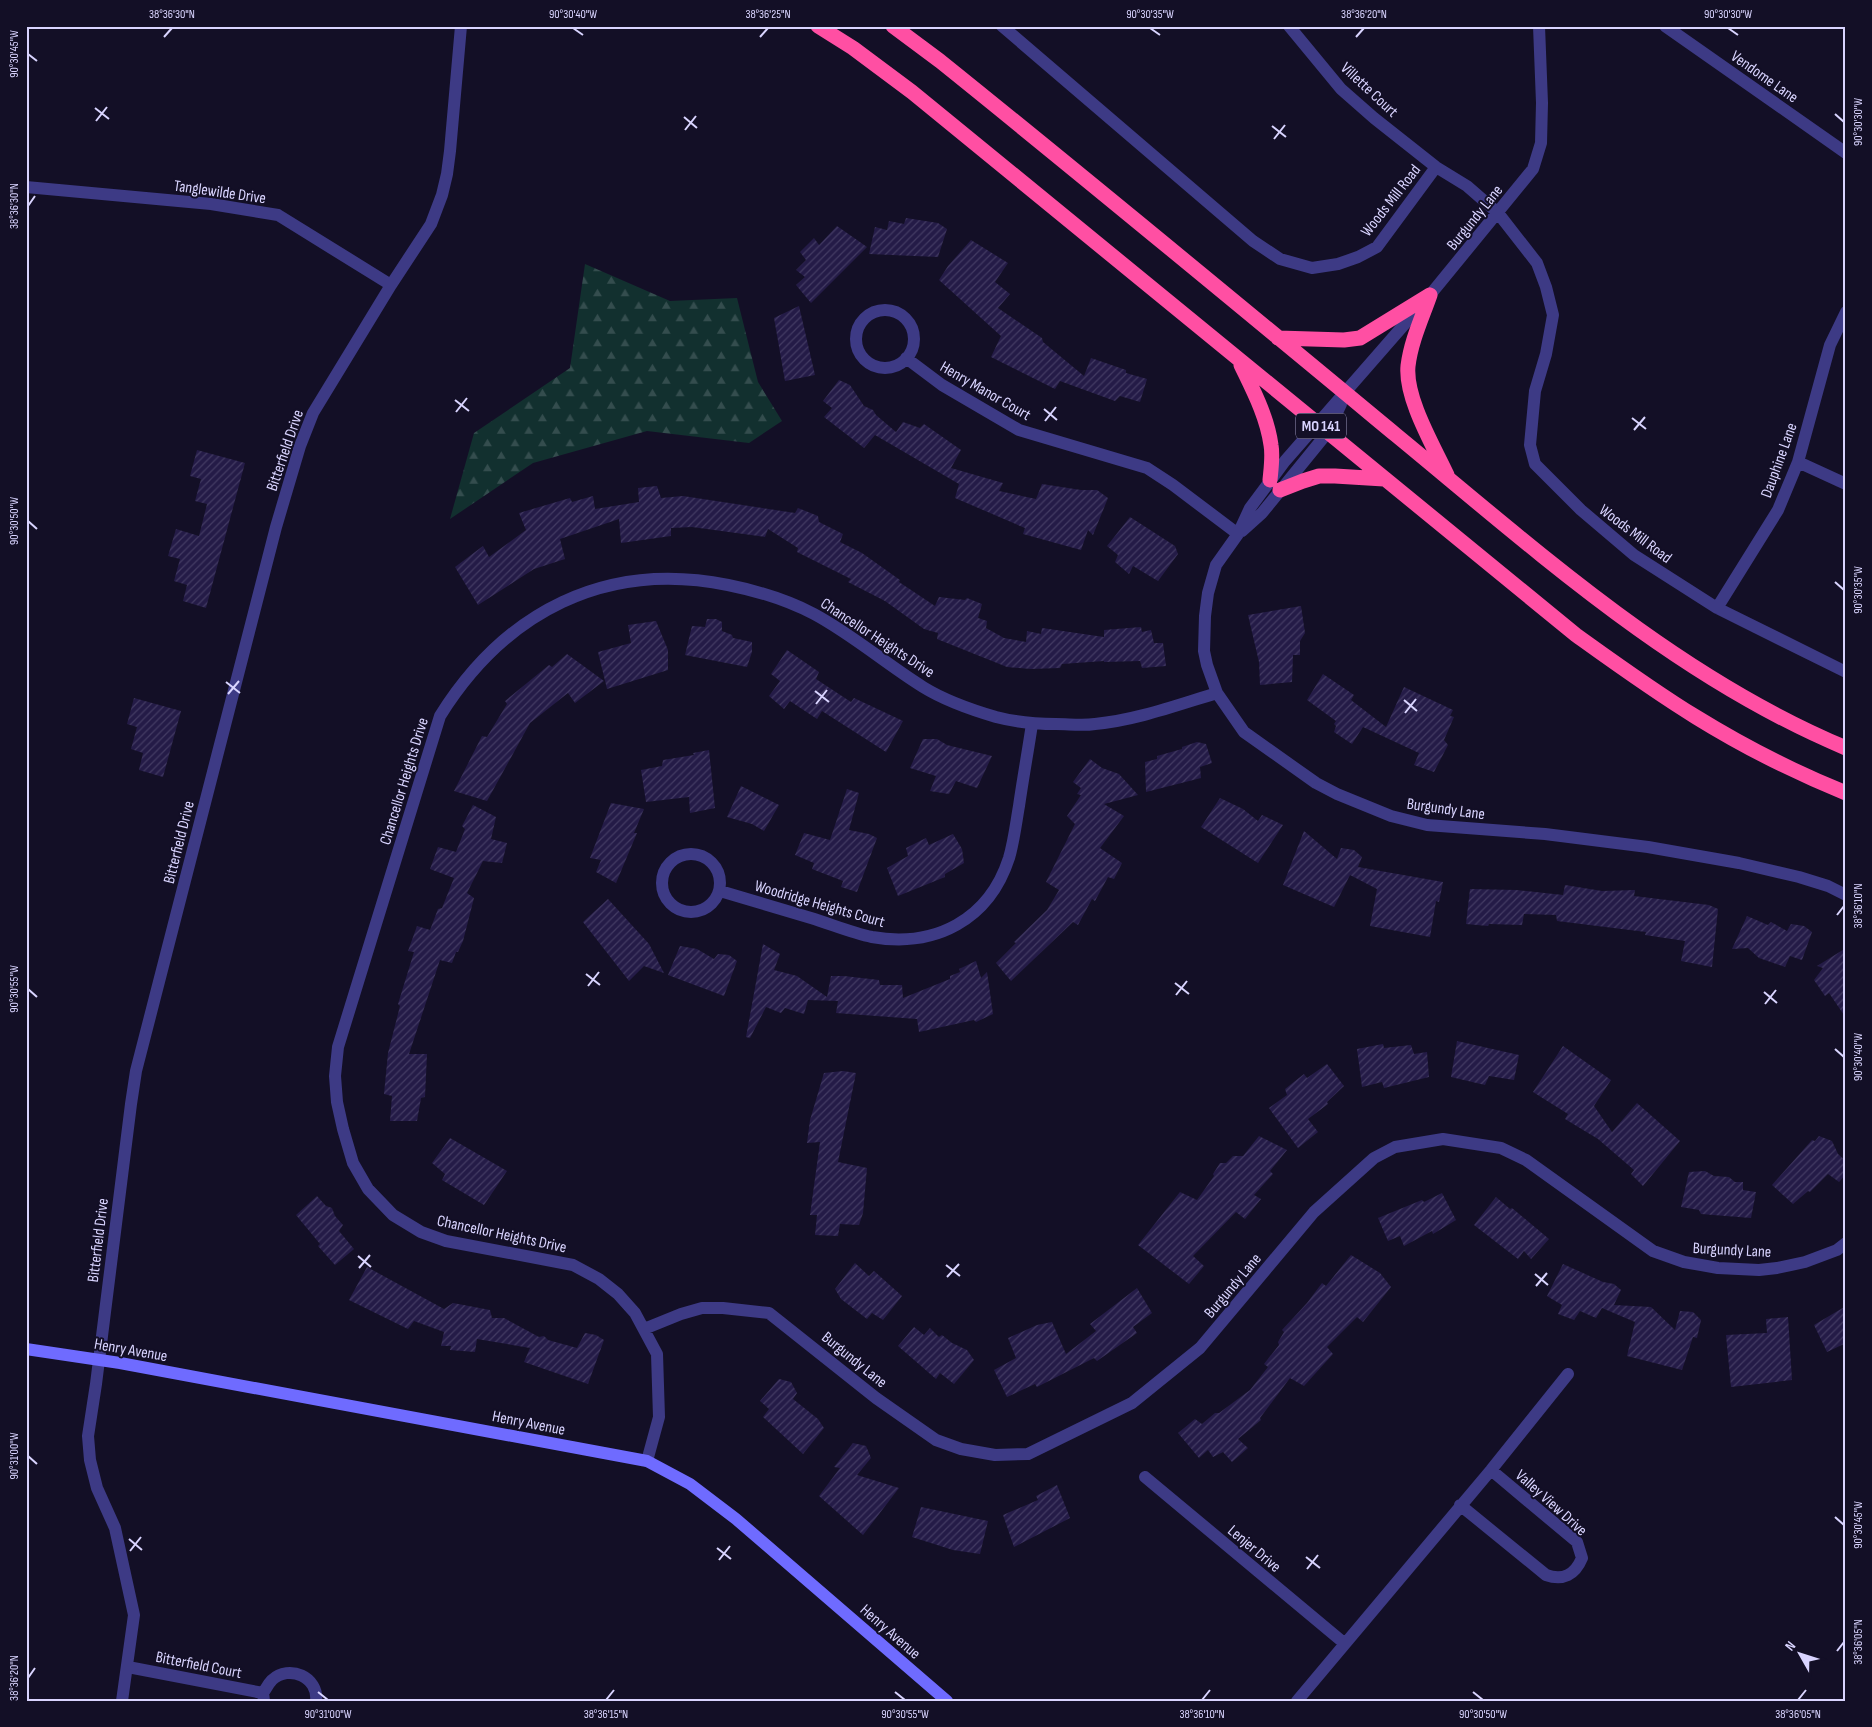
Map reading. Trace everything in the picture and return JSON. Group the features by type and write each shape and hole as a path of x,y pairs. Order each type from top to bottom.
{"highway":[{"name":"MO 141","path":"818,26 853,48 912,92 1569,629 1635,677 1696,717 1760,753 1846,793"},
{"name":"MO 141","path":"893,26 947,66 1449,479 1646,636 1709,677 1773,714 1846,748"},
{"path":"1278,338 1344,340 1360,338 1430,295"},
{"path":"1430,295 1412,343 1408,367 1409,389 1449,479"},
{"path":"1238,359 1259,402 1267,426 1276,485 1303,481 1319,476 1384,479"}],"street":[{"name":"Bitterfield Drive","path":"122,1701 134,1615 115,1528 97,1488 90,1460 88,1436 136,1071 276,527 300,446 313,412 431,224 442,196 449,159 461,26"},
{"name":"Woods Mill Road","path":"1002,26 1254,241 1280,259 1312,268 1338,264 1358,257 1377,247 1436,167 1467,186 1498,213 1537,263 1546,287 1553,315 1546,354 1535,391 1530,445 1536,464 1581,510 1634,555 1716,608 1846,672"},
{"name":"Villette Court","path":"1289,26 1341,89 1436,167"},
{"name":"Burgundy Lane","path":"1539,26 1542,103 1541,142 1533,169 1430,295 1345,394 1322,428 1276,485 1250,508 1238,534 1216,565 1208,593 1204,651 1207,665 1218,693 1244,732 1316,784 1391,816 1427,824 1545,834 1648,847 1739,863 1799,877 1828,886 1846,895"},
{"name":"Vendome Lane","path":"1665,26 1846,153"},
{"name":"Tanglewilde Drive","path":"26,188 211,204 278,215 391,285"},
{"path":"890,311 900,314 908,321 914,338 913,347 906,358 899,365 881,368 872,365 862,357 857,348 856,339 862,322 876,312 890,311"},
{"name":"Dauphine Lane","path":"1716,608 1778,510 1798,462 1830,345 1846,312"},
{"name":"Henry Manor Court","path":"906,358 942,385 1019,430 1147,468 1238,534"},
{"path":"1798,462 1846,484"},
{"name":"Chancellor Heights Drive","path":"647,1461 659,1417 657,1354 635,1313 618,1294 599,1279 573,1264 446,1241 421,1232 393,1215 368,1189 353,1163 343,1129 337,1102 335,1076 338,1048 440,716 468,674 507,637 530,620 564,600 600,587 630,581 666,579 705,580 746,588 777,597 814,614 849,635 925,688 960,704 996,717 1032,724 1093,725 1137,717 1218,693"},
{"name":"Woodridge Heights Court","path":"720,891 871,937 897,940 918,939 954,927 974,914 989,897 1001,878 1014,836 1032,724"},
{"path":"689,854 699,855 708,859 718,871 721,880 720,891 716,900 707,908 698,912 687,912 678,909 666,898 663,878 671,862 689,854"},
{"name":"Burgundy Lane","path":"644,1329 681,1314 702,1308 723,1308 769,1313 876,1398 936,1440 961,1449 995,1455 1028,1454 1132,1404 1200,1348 1314,1212 1374,1158 1395,1147 1443,1139 1501,1148 1534,1165 1653,1251 1684,1262 1718,1268 1759,1270 1805,1262 1836,1250 1846,1243"},
{"name":"Henry Avenue","path":"26,1349 99,1359 647,1461 690,1484 736,1519 947,1701"},
{"name":"Valley View Drive","path":"1297,1701 1491,1470 1568,1374"},
{"name":"Valley View Drive","path":"1460,1505 1546,1575 1555,1578 1564,1577 1574,1572 1582,1558 1577,1542 1491,1470"},
{"name":"Lenjer Drive","path":"1145,1477 1344,1643"},
{"name":"Bitterfield Court","path":"128,1667 264,1697 273,1679 285,1673 294,1673 307,1678 313,1685 317,1695 316,1701"}],"green space":[{"path":"585,264 670,301 737,298 758,382 782,421 749,443 647,431 533,463 450,519 474,433 570,368"}],"building":[{"path":"906,218 938,223 947,229 938,257 869,254 875,227 887,230 889,221 904,224"},
{"path":"837,226 867,247 811,303 796,285 805,277 796,270 806,260 800,252 814,238 819,245"},
{"path":"971,240 1008,263 995,282 1010,294 998,308 1042,338 1043,342 1084,376 1091,358 1126,370 1126,373 1147,379 1140,402 1120,396 1115,401 1060,381 1055,389 991,357 1001,336 939,280 948,266"},
{"path":"799,306 815,375 785,381 774,318"},
{"path":"839,380 850,385 864,406 873,410 876,415 896,432 903,422 920,428 924,424 961,450 951,468 1003,483 999,491 1036,499 1042,484 1081,490 1097,490 1108,498 1093,535 1088,530 1081,550 1023,534 1025,528 955,498 959,484 875,435 864,448 824,417 832,408 823,401"},
{"path":"197,450 245,463 206,608 183,601 187,585 174,581 180,559 168,556 176,529 199,536 207,504 195,501 201,479 190,476"},
{"path":"657,486 661,498 683,496 795,513 798,508 818,516 819,522 843,534 840,542 862,553 900,580 899,582 935,606 939,597 965,600 967,598 982,604 978,618 987,621 986,628 1004,638 1026,642 1027,631 1041,634 1042,628 1104,637 1104,630 1141,627 1142,632 1151,630 1154,643 1163,643 1166,666 1142,668 1140,661 1104,661 1062,664 1060,668 1031,669 1007,667 937,639 938,633 924,629 885,601 848,582 851,579 797,552 798,548 768,529 765,537 692,527 671,528 671,536 621,543 619,519 560,539 565,559 534,569 478,605 455,567 483,546 489,557 526,530 519,513 570,498 572,502 593,496 595,509 639,502 638,488"},
{"path":"1130,517 1175,546 1178,554 1158,581 1133,566 1129,574 1115,562 1118,555 1107,546"},
{"path":"1301,606 1305,633 1300,641 1300,655 1293,655 1292,682 1260,685 1259,662 1248,615"},
{"path":"707,619 716,619 722,622 722,631 732,635 733,638 752,642 752,652 747,667 685,655 692,626 705,627"},
{"path":"656,621 668,650 668,670 607,689 598,652 631,643 628,625"},
{"path":"787,650 819,672 816,679 851,702 854,698 903,721 886,752 822,711 817,719 790,701 784,709 769,696 780,681 771,674"},
{"path":"567,654 604,681 575,703 568,693 530,723 487,801 454,791 482,736 487,737 507,704 505,701 549,665 552,667"},
{"path":"1323,674 1354,695 1351,700 1386,727 1404,687 1453,710 1450,716 1454,717 1444,740 1448,745 1434,772 1414,765 1419,753 1363,727 1352,744 1334,732 1336,721 1307,700"},
{"path":"134,698 181,711 163,777 139,770 143,753 131,749 137,727 127,724"},
{"path":"923,739 937,739 947,745 992,756 977,788 956,781 949,794 930,791 936,776 910,768"},
{"path":"1197,742 1206,744 1212,763 1200,767 1201,778 1146,792 1145,762 1157,759 1157,756 1182,749 1182,747"},
{"path":"709,750 715,808 690,813 689,797 646,802 641,770 662,766 663,760 694,755 693,753"},
{"path":"1090,759 1102,768 1119,774 1138,795 1104,804 1124,816 1100,848 1122,863 1114,879 1108,877 1095,901 1092,899 1078,925 1073,922 1011,981 996,963 1016,943 1014,942 1047,910 1059,890 1046,882 1075,824 1067,816 1081,795 1077,794 1081,788 1073,782"},
{"path":"741,786 779,805 764,831 752,824 727,817"},
{"path":"847,789 859,793 849,830 869,834 877,838 857,892 841,887 843,881 812,869 814,863 795,855 804,833 830,840"},
{"path":"1220,798 1243,809 1258,821 1262,815 1283,825 1258,863 1201,827"},
{"path":"611,803 644,809 634,833 637,833 616,883 596,872 601,860 590,858"},
{"path":"473,805 496,817 491,839 507,843 502,863 483,861 467,893 474,898 463,941 452,963 440,960 409,1054 427,1054 425,1097 421,1098 417,1121 390,1121 392,1096 384,1094 388,1053 400,1006 398,1004 414,952 408,951 417,926 430,930 438,909 442,908 454,878 430,869 438,847 456,852 465,829 462,826"},
{"path":"1304,831 1337,859 1341,848 1354,850 1362,857 1358,867 1443,882 1439,902 1436,901 1430,937 1370,926 1377,889 1350,875 1334,907 1283,885"},
{"path":"953,834 962,849 964,863 945,874 945,877 898,896 887,868 908,856 906,848 926,838 929,845"},
{"path":"1565,885 1602,891 1635,890 1634,896 1709,905 1718,909 1712,967 1681,961 1685,941 1645,935 1646,932 1557,921 1556,915 1524,914 1522,925 1489,924 1488,926 1466,924 1470,889 1516,890 1563,895"},
{"path":"608,899 649,944 664,973 644,966 629,981 583,922"},
{"path":"1747,916 1768,925 1771,922 1787,931 1791,924 1804,926 1812,932 1802,960 1790,956 1785,967 1759,958 1748,948 1732,949"},
{"path":"763,944 780,954 774,970 797,976 827,997 831,976 879,980 880,985 902,985 903,998 950,979 950,976 960,972 959,969 976,961 981,978 987,972 993,1014 976,1022 974,1020 919,1032 917,1019 836,1013 838,1001 808,1000 804,1014 785,1008 781,1013 766,1007 750,1038 746,1037"},
{"path":"680,946 697,949 714,959 718,954 729,955 737,961 724,996 668,975"},
{"path":"1846,948 1846,1018 1829,993 1825,996 1814,980 1823,968 1817,966"},
{"path":"1457,1041 1519,1055 1514,1080 1489,1076 1485,1085 1451,1077"},
{"path":"1383,1044 1384,1048 1411,1045 1414,1054 1427,1052 1429,1077 1384,1088 1382,1082 1362,1087 1357,1049"},
{"path":"1563,1046 1611,1080 1594,1106 1612,1132 1637,1103 1680,1141 1643,1186 1631,1174 1634,1170 1598,1139 1565,1119 1568,1114 1533,1092"},
{"path":"1327,1064 1344,1086 1327,1102 1328,1104 1308,1119 1318,1132 1298,1148 1269,1108 1287,1095 1285,1089 1304,1074 1307,1078"},
{"path":"843,1071 856,1073 838,1162 867,1168 863,1213 859,1225 840,1224 838,1236 815,1235 817,1215 810,1215 820,1142 807,1143 810,1120 824,1073"},
{"path":"1259,1136 1287,1150 1270,1171 1273,1174 1254,1195 1261,1199 1245,1219 1236,1212 1193,1256 1204,1266 1189,1284 1138,1245 1180,1192 1197,1200 1214,1176 1213,1174 1220,1163 1226,1163 1233,1156 1243,1156"},
{"path":"1819,1136 1832,1141 1838,1154 1846,1161 1846,1174 1839,1182 1828,1174 1810,1192 1808,1191 1793,1204 1772,1185 1812,1140 1815,1141"},
{"path":"450,1138 507,1171 484,1205 442,1180 445,1174 432,1163"},
{"path":"1705,1171 1714,1176 1729,1177 1735,1182 1743,1182 1743,1190 1756,1192 1751,1218 1701,1214 1699,1210 1681,1207 1689,1172"},
{"path":"1442,1193 1456,1220 1433,1234 1432,1231 1404,1246 1400,1236 1388,1241 1378,1218 1422,1200 1424,1202"},
{"path":"317,1196 326,1206 332,1208 335,1216 343,1225 339,1231 354,1249 335,1265 318,1246 320,1244 296,1215"},
{"path":"1496,1197 1549,1239 1531,1259 1524,1251 1518,1259 1474,1225"},
{"path":"1351,1255 1380,1273 1391,1287 1363,1322 1357,1317 1327,1347 1333,1354 1304,1386 1290,1378 1260,1418 1261,1420 1238,1439 1248,1448 1232,1462 1223,1452 1213,1457 1208,1450 1199,1458 1178,1433 1195,1419 1202,1424 1250,1390 1268,1367 1264,1364 1279,1345 1278,1342 1284,1332 1282,1330 1307,1303 1322,1283 1326,1286"},
{"path":"855,1263 869,1276 874,1271 902,1296 883,1320 872,1313 867,1319 841,1299 835,1289"},
{"path":"1563,1264 1603,1282 1614,1284 1621,1290 1614,1305 1651,1307 1675,1330 1680,1311 1693,1312 1701,1320 1697,1338 1693,1337 1682,1370 1627,1356 1635,1322 1602,1308 1596,1318 1580,1311 1574,1320 1558,1314 1562,1305 1547,1296"},
{"path":"367,1267 444,1309 453,1303 490,1310 492,1318 504,1318 539,1337 544,1336 548,1340 577,1348 585,1333 596,1335 604,1340 588,1384 524,1362 530,1348 477,1339 475,1352 450,1350 451,1346 441,1346 444,1332 414,1321 408,1329 349,1300"},
{"path":"1137,1288 1152,1313 1133,1327 1137,1333 1097,1361 1094,1358 1037,1387 1035,1384 1007,1397 994,1370 1016,1358 1008,1338 1037,1325 1052,1322 1066,1354 1096,1331 1090,1324"},
{"path":"1846,1306 1846,1343 1827,1352 1814,1325"},
{"path":"1788,1317 1792,1380 1731,1387 1726,1335 1767,1333 1766,1319"},
{"path":"914,1327 924,1335 930,1328 939,1337 942,1335 952,1343 967,1350 974,1360 954,1384 940,1373 936,1379 898,1346"},
{"path":"779,1379 791,1382 797,1393 793,1399 818,1419 824,1428 803,1454 763,1417 769,1409 760,1401"},
{"path":"853,1443 866,1446 871,1458 857,1475 899,1488 863,1535 819,1496 840,1468 834,1467"},
{"path":"1057,1485 1070,1518 1014,1547 1003,1515 1038,1500 1036,1496"},
{"path":"921,1507 988,1521 980,1554 953,1550 912,1537"}]}
